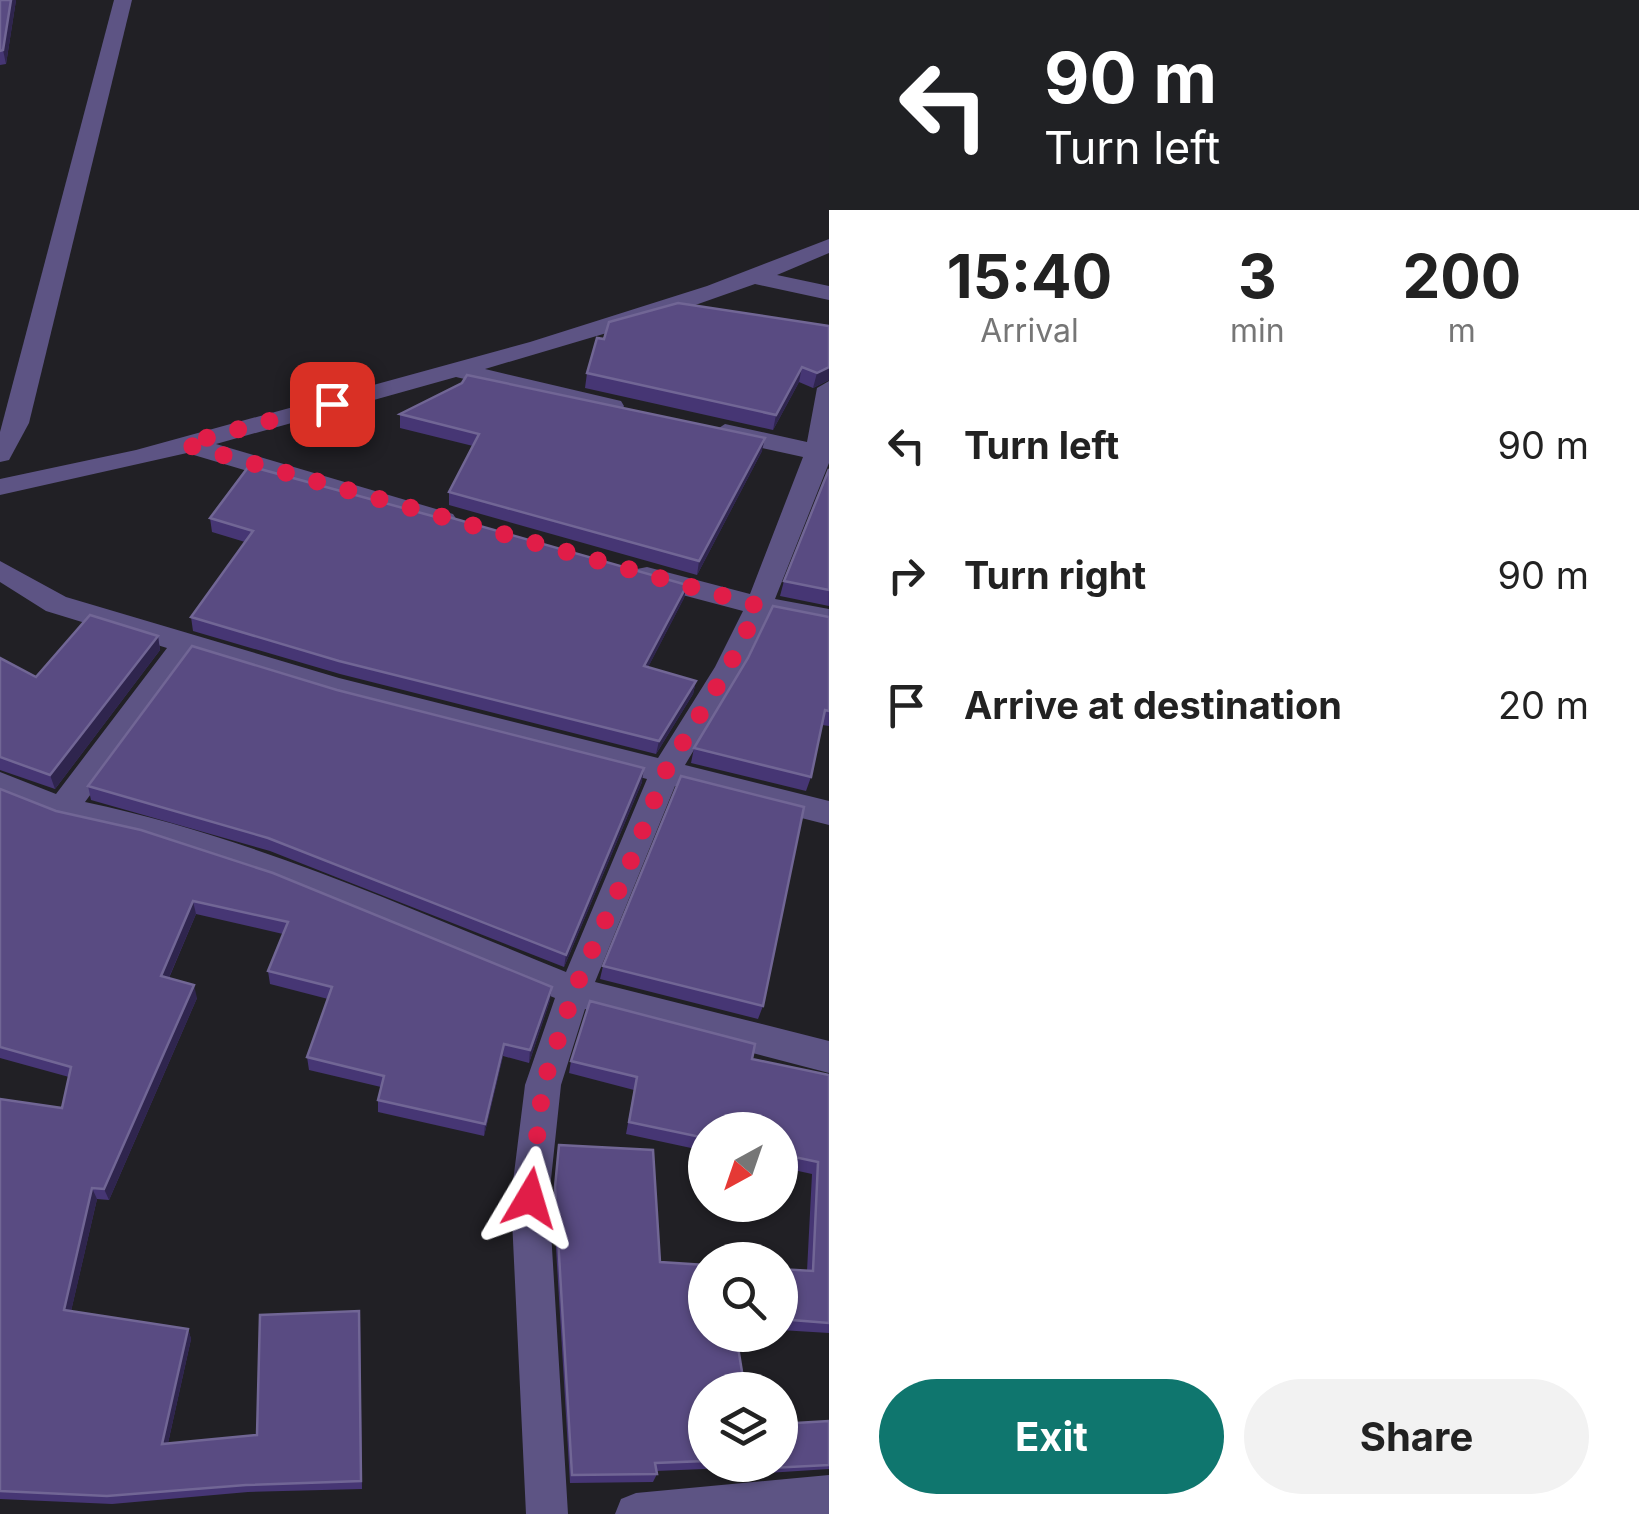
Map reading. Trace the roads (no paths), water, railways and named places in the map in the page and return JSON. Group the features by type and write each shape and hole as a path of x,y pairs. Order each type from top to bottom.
{"street":[{"path":"0,454 17,422 123,0"},
{"path":"0,487 184,444 678,305 829,245"},
{"path":"755,277 829,293"},
{"path":"454,370 646,414"},
{"path":"547,1514 530,1198 543,1085 574,991 665,772 727,670 759,606 823,455 829,388"},
{"path":"703,427 823,455"},
{"path":"184,444 465,526"},
{"path":"0,570 56,604 188,640 339,689 829,813"},
{"path":"630,571 759,606 829,619"},
{"path":"62,809 188,640"},
{"path":"0,784 62,809 145,827 286,873 574,991 829,1056"},
{"path":"636,1514 829,1496"}]}
